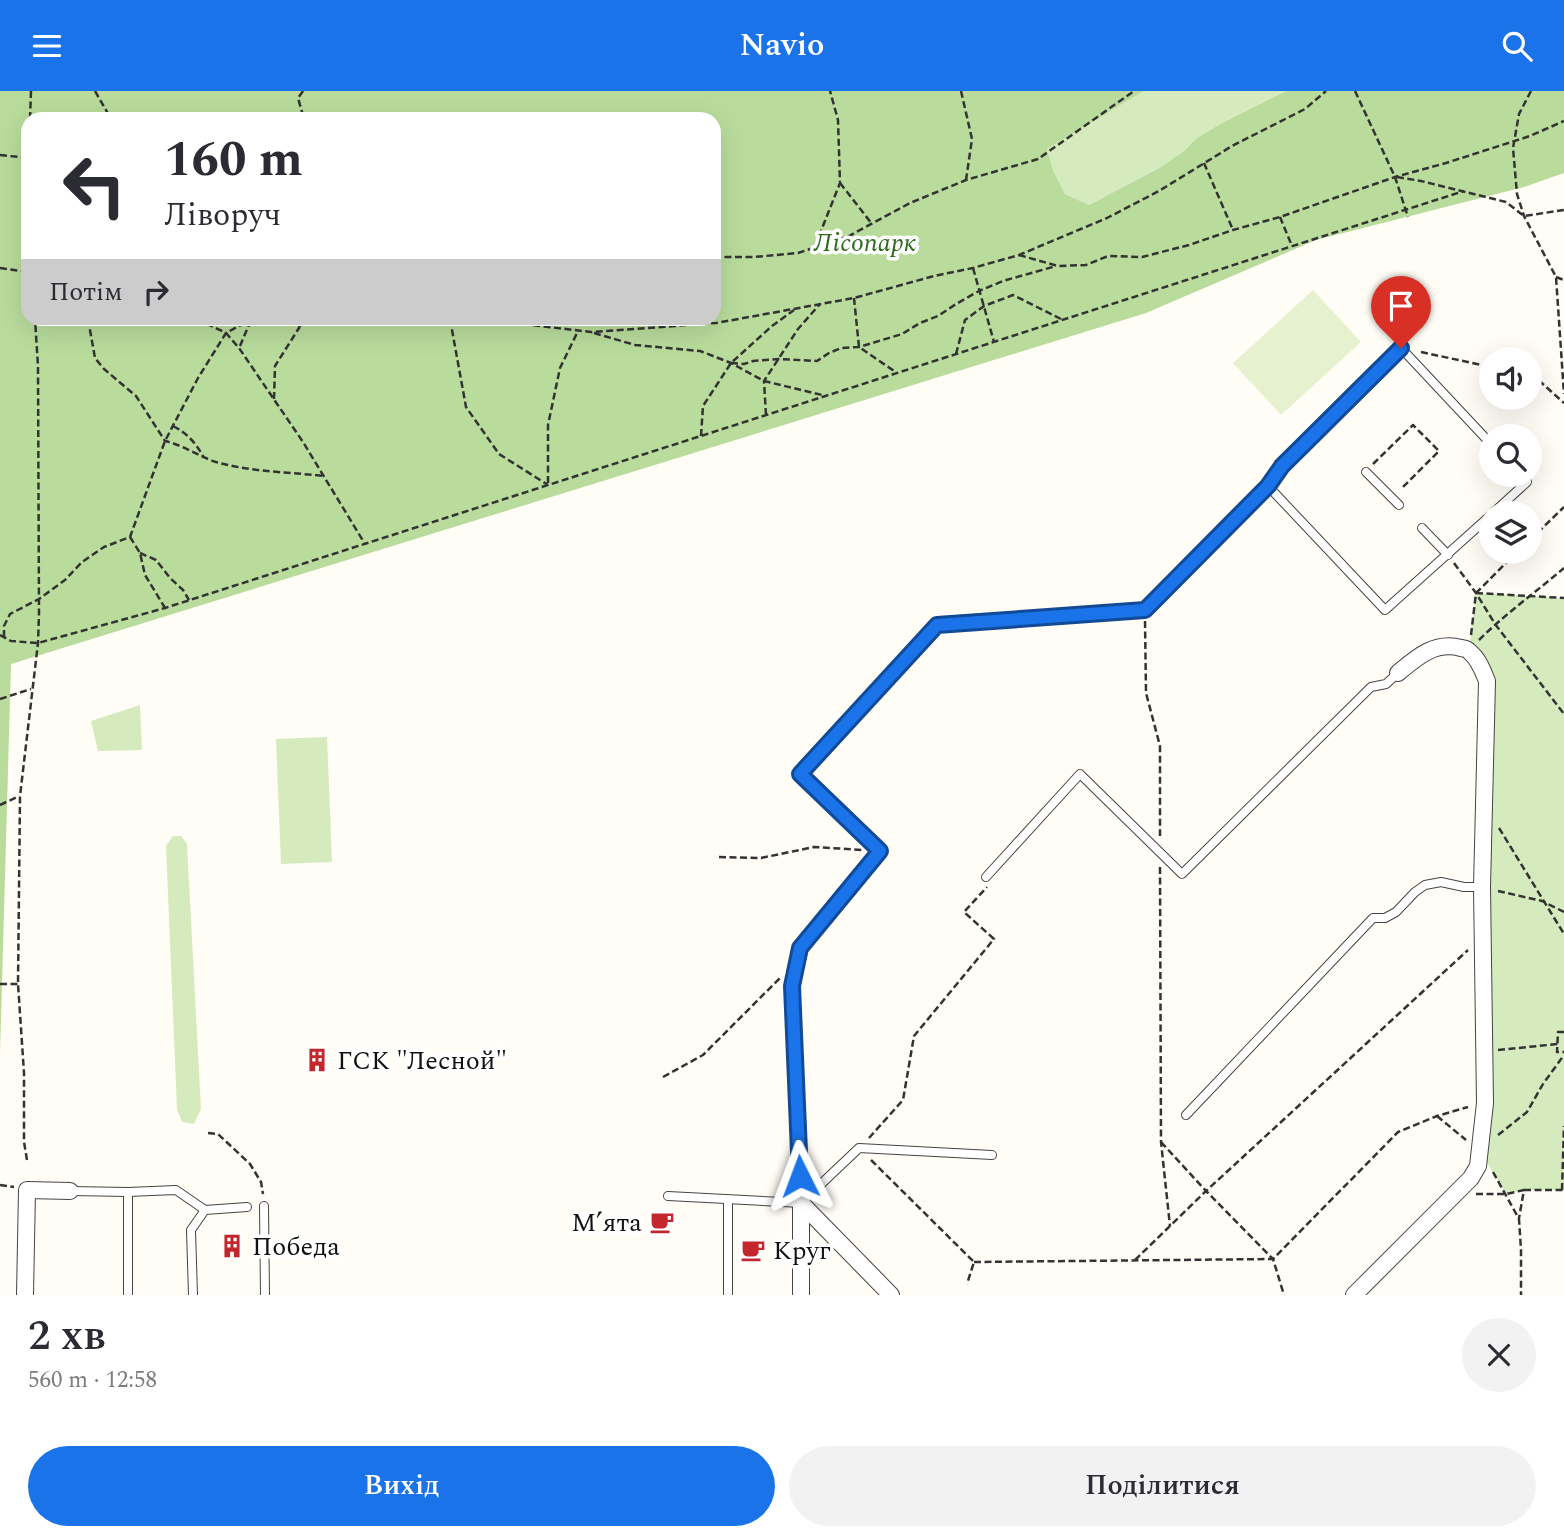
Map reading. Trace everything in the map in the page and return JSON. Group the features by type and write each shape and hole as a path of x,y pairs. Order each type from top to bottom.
{"street":[{"path":"1354,1295 1471,1178 1478,1166 1485,1103 1482,887 1487,681 1480,664 1469,650 1449,645 1429,650 1398,673"},
{"path":"25,1295 26,1190 70,1191"},
{"path":"801,1203 801,1295"},
{"path":"801,1203 891,1295"}],"lane":[{"path":"801,1203 792,986 797,961 800,948 880,851 800,774 937,625 1145,610 1268,486 1282,466 1401,348 1479,431"},
{"path":"1366,472 1399,505"},
{"path":"1268,486 1385,610 1479,526"},
{"path":"1506,501 1522,487"},
{"path":"1422,528 1448,555"},
{"path":"989,879 1080,773 1182,874 1371,687 1386,684 1398,673"},
{"path":"1186,1115 1373,918 1385,918 1396,912 1425,885 1441,882 1464,887 1482,887"},
{"path":"668,1196 801,1203 859,1148 992,1155"},
{"path":"70,1191 176,1190 205,1210 247,1207"},
{"path":"128,1192 128,1295"},
{"path":"728,1200 728,1295"},
{"path":"264,1206 265,1295"},
{"path":"193,1295 191,1230 205,1210"}],"path":[{"path":"30,112 31,91"},
{"path":"95,91 107,112"},
{"path":"302,112 298,98 303,91"},
{"path":"815,247 840,183 838,120 830,91"},
{"path":"961,91 972,139 966,180"},
{"path":"721,258 798,253 849,236 910,203 966,180 1038,159 1134,91"},
{"path":"721,322 854,298 1019,254 1107,218 1159,191 1232,146 1305,109 1326,91"},
{"path":"1355,91 1395,177 1408,216"},
{"path":"1531,91 1519,114 1513,148 1517,194 1524,216 1556,277 1564,394"},
{"path":"731,363 779,359 817,361 841,348 859,347 902,334 979,291 1003,281 1058,266 1086,265 1108,256 1142,257 1189,245 1514,141 1564,121"},
{"path":"0,155 21,157"},
{"path":"1204,163 1233,230"},
{"path":"1395,177 1506,202 1524,216 1564,209"},
{"path":"840,183 872,224"},
{"path":"239,326 226,334 198,378 165,441 130,537 104,547 39,599 10,614 2,636 11,642 37,643 164,608 1464,191"},
{"path":"1280,217 1292,246"},
{"path":"1019,254 1058,266"},
{"path":"0,268 21,271"},
{"path":"973,268 994,342"},
{"path":"1556,277 1564,280"},
{"path":"956,354 965,320 984,306 1013,295 1062,320"},
{"path":"854,298 859,347 897,373"},
{"path":"765,415 764,381 798,329 820,304"},
{"path":"701,436 703,406 731,363 772,326 797,308"},
{"path":"27,1160 18,983 20,796 37,643 39,599 38,366 35,326"},
{"path":"89,326 95,358 136,396 165,441 175,443 204,458 253,471 324,476"},
{"path":"211,326 226,334 239,348 324,476 365,544"},
{"path":"239,348 248,326"},
{"path":"274,400 275,366 300,326"},
{"path":"451,326 466,407 499,454 548,485"},
{"path":"538,326 591,332 674,326"},
{"path":"548,485 548,425 560,368 578,331"},
{"path":"591,332 635,345 699,351 731,363 764,381 826,396"},
{"path":"1401,348 1479,364"},
{"path":"1542,383 1564,403"},
{"path":"1366,472 1413,425 1439,451 1392,498"},
{"path":"173,426 186,433 204,458"},
{"path":"1542,528 1564,507"},
{"path":"130,537 140,553 145,575 164,608"},
{"path":"140,553 156,560 189,600"},
{"path":"1448,555 1495,624 1564,714"},
{"path":"1469,650 1476,593 1505,564"},
{"path":"1469,650 1495,624 1564,568"},
{"path":"1476,593 1564,599"},
{"path":"1145,610 1146,693 1160,746 1161,1142 1170,1226"},
{"path":"0,630 4,626"},
{"path":"0,699 32,689"},
{"path":"0,805 20,796"},
{"path":"1496,823 1564,934"},
{"path":"719,857 761,858 814,847 880,851"},
{"path":"989,879 964,912 994,939 914,1036 903,1100 859,1148 974,1262 1273,1259 1398,1132 1437,1116 1485,1103"},
{"path":"1482,887 1542,901 1564,912"},
{"path":"1135,1260 1206,1191 1483,936"},
{"path":"663,1077 704,1055 797,961"},
{"path":"0,984 18,983"},
{"path":"1437,1116 1480,1151 1527,1112 1564,1054 1557,1052 1558,1032 1564,1032"},
{"path":"1484,1051 1558,1044"},
{"path":"1455,1193 1563,1191 1564,1126"},
{"path":"208,1133 218,1134 250,1164 261,1182 264,1206"},
{"path":"1161,1142 1273,1259 1284,1295"},
{"path":"1493,1173 1519,1219"},
{"path":"1521,1295 1519,1219 1524,1191"},
{"path":"967,1284 974,1262"}],"green space":[{"name":"Лісопарк","path":"0,91 1144,91 1047,149 1053,170 1065,194 1089,205 1161,167 1197,138 1220,124 1286,91 1564,91 1564,173 1524,187 1316,240 1146,313 11,664 0,1054"},
{"path":"1144,91 1286,91 1220,124 1197,138 1161,167 1089,205 1065,194 1053,170 1047,149"},
{"path":"1313,290 1361,342 1281,415 1233,363"},
{"path":"1476,593 1564,598 1564,1190 1524,1190 1506,1194 1480,1151 1487,681 1469,650"},
{"path":"140,705 142,750 98,751 91,721"},
{"path":"327,737 332,862 281,864 276,739"},
{"path":"173,836 181,836 187,844 201,1109 194,1124 182,1122 177,1109 166,846"}],"place":[{"name":"ГСК \"Лесной\"","path":"317,1060"},
{"name":"Мʼята","path":"662,1222"},
{"name":"Победа","path":"232,1246"},
{"name":"Круг","path":"753,1250"}],"route":[{"path":"800,1176 792,986 800,948 880,851 800,774 937,625 1145,610 1268,486 1282,466 1401,348"}]}
